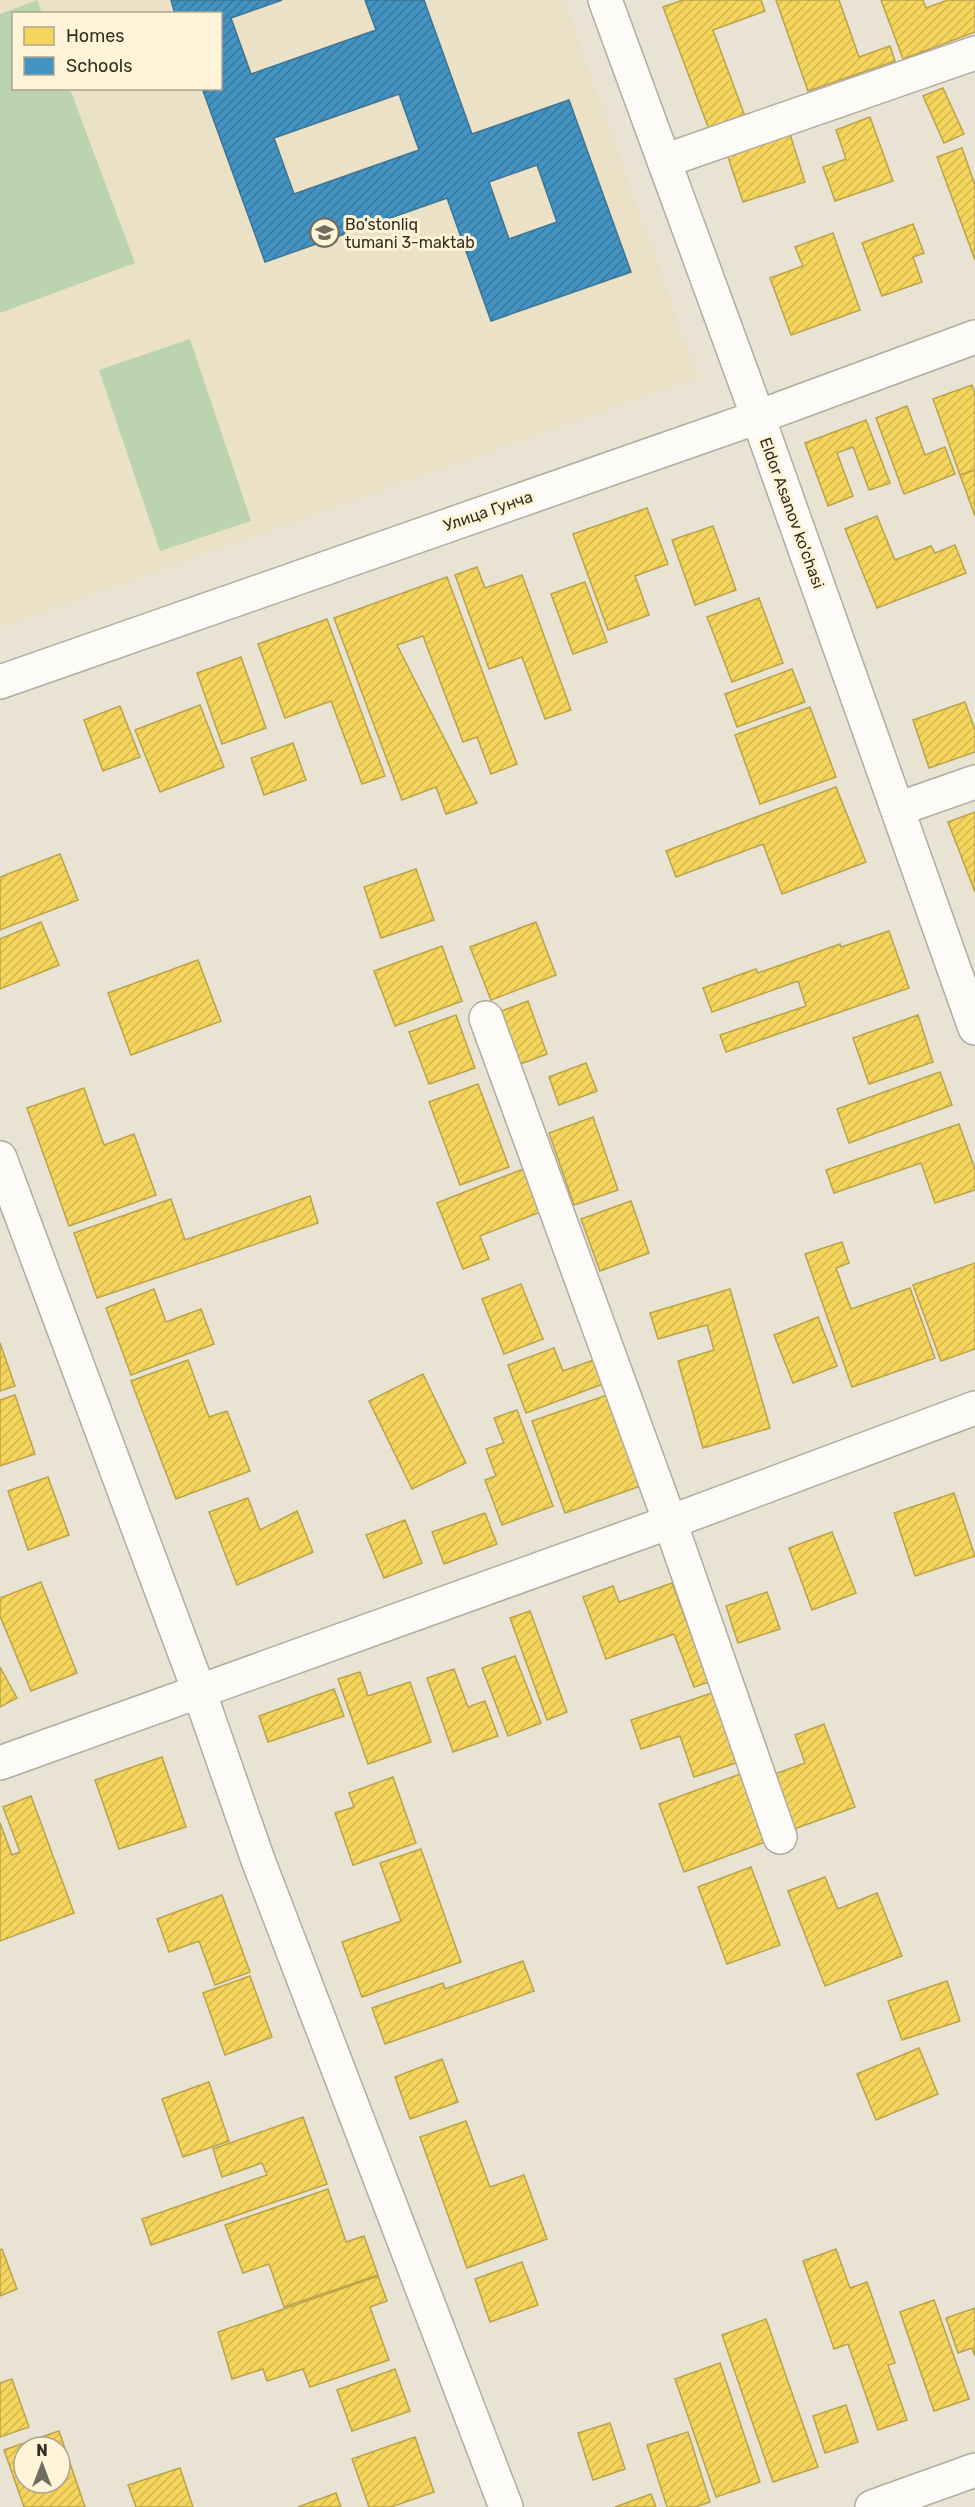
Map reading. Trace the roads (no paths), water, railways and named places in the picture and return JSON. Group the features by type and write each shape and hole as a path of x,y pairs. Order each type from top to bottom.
{"street":[{"name":"Eldor Asanov ko'chasi","path":"605,0 758,417 975,1028"},
{"path":"664,161 975,53"},
{"name":"Улица Гунча","path":"0,682 758,417 975,337"},
{"path":"898,809 975,782"},
{"path":"486,1018 670,1522 780,1837"},
{"path":"0,1158 199,1691 262,1871 506,2507"},
{"path":"0,1763 670,1522 975,1408"},
{"path":"872,2507 975,2470"}],"place":[{"name":"Bo’stonliq tumani 3-maktab","path":"324,233"}]}
